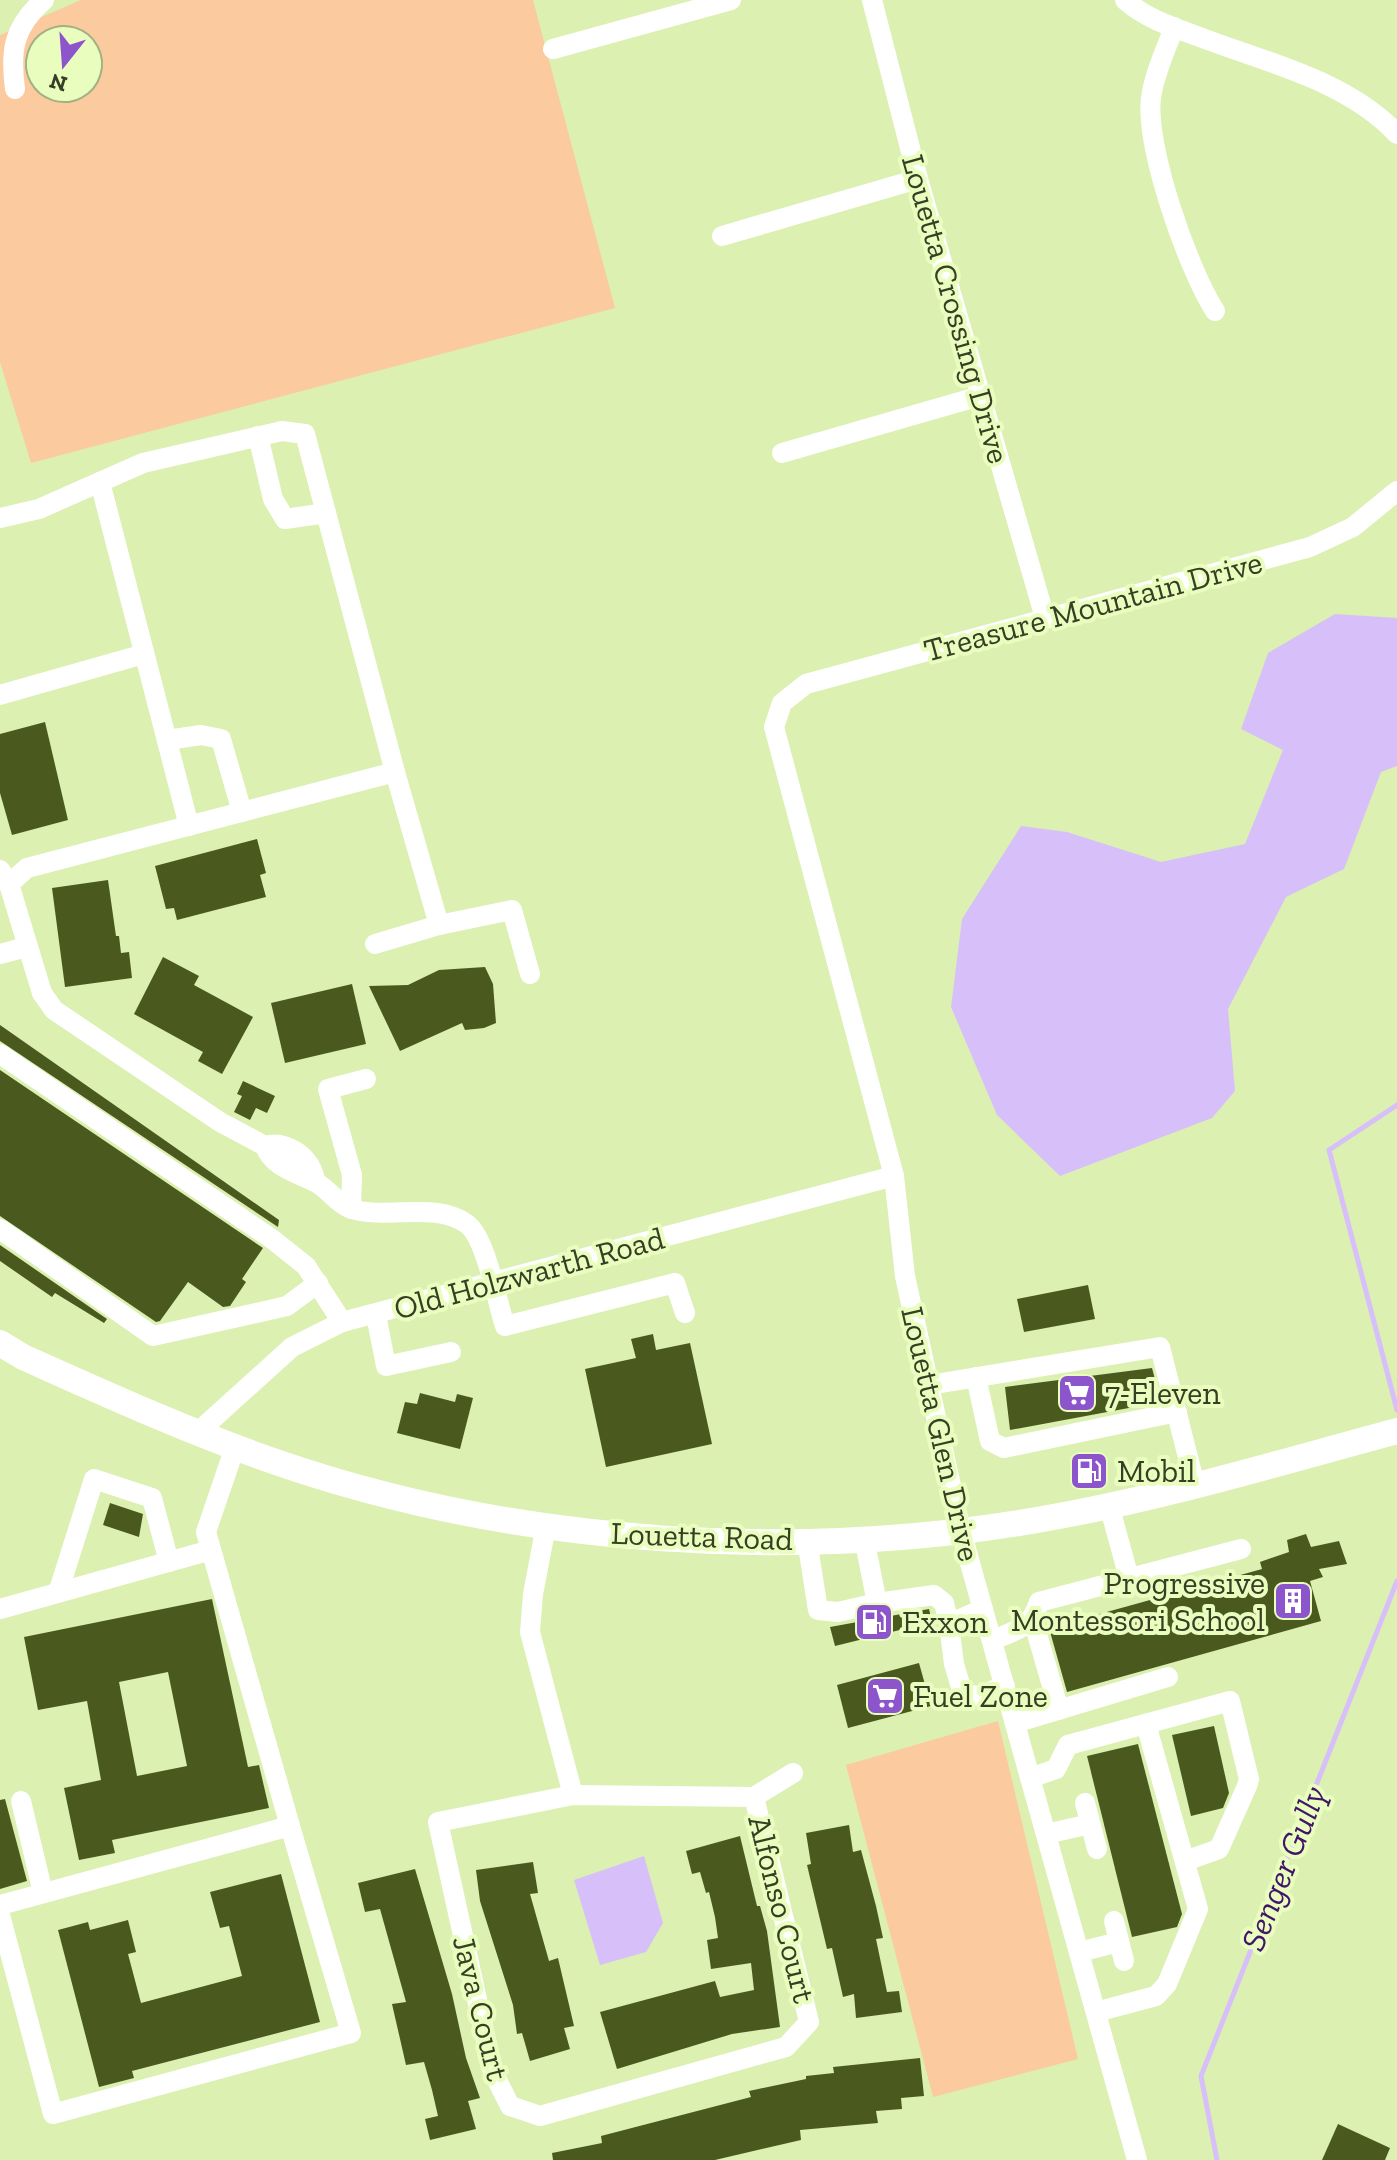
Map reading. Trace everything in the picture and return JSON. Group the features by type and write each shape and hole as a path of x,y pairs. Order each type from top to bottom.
{"main road":[{"name":"Louetta Road","path":"0,1343 12,1354 197,1433 334,1480 546,1526 674,1540 807,1540 961,1531 1109,1505 1385,1434"}],"street":[{"path":"15,89 11,51 15,36 44,0"},
{"path":"553,49 731,0"},
{"name":"Louetta Crossing Drive","path":"872,0 918,179 1045,618"},
{"path":"1125,0 1174,27 1338,90 1393,120"},
{"path":"1174,27 1151,95 1151,127 1191,265 1215,311"},
{"path":"722,236 918,179"},
{"path":"782,453 980,396"},
{"path":"0,518 39,509 143,463 282,431 305,434 439,925"},
{"path":"258,436 273,499 285,519 326,513"},
{"path":"100,482 189,826"},
{"name":"Treasure Mountain Drive","path":"782,703 806,684 1310,547 1353,527 1397,491"},
{"path":"0,695 144,654"},
{"name":"Louetta Glen Drive","path":"782,703 774,727 776,739 894,1176 905,1276 961,1531 1137,2160"},
{"path":"167,740 201,735 221,739 242,812"},
{"path":"395,772 27,868 5,877 42,993 54,1010 220,1122 265,1146 268,1156 304,1181 315,1181 351,1209 445,1215 468,1224 481,1243 505,1326 675,1283 685,1313"},
{"path":"375,944 439,925 512,910 530,974"},
{"path":"0,954 26,947"},
{"path":"0,1054 272,1239 306,1266 342,1322"},
{"path":"351,1209 352,1175 328,1089 366,1079"},
{"name":"Old Holzwarth Road","path":"197,1433 292,1347 342,1322 894,1176"},
{"path":"0,1229 153,1336 163,1337 287,1306 318,1283"},
{"path":"376,1315 386,1366 451,1352"},
{"path":"929,1385 1160,1347 1195,1485"},
{"path":"976,1377 990,1441 1004,1448 1177,1412"},
{"path":"0,1915 53,2114 351,2033 206,1532 235,1447"},
{"path":"58,1593 94,1479 152,1498 169,1562"},
{"path":"1109,1505 1129,1578"},
{"path":"546,1526 533,1594 530,1632 573,1795 754,1797 793,1773"},
{"path":"864,1538 877,1603"},
{"path":"807,1540 818,1610 838,1612 934,1595 944,1603 954,1664 963,1694 978,1696 1005,1686"},
{"path":"992,1640 1023,1628 1033,1620 1039,1602 1241,1549"},
{"path":"0,1609 211,1550"},
{"path":"949,1624 983,1609"},
{"path":"1033,1620 1059,1710"},
{"path":"1015,1723 1168,1677"},
{"path":"1030,1778 1056,1769 1068,1745 1230,1701 1249,1779 1219,1849 1185,1861"},
{"path":"1096,2012 1156,1996 1167,1984 1198,1909 1146,1724"},
{"name":"Java Court","path":"573,1795 438,1822 493,2072 510,2106 540,2116 786,2047 809,2022"},
{"name":"Alfonso Court","path":"754,1797 809,2022"},
{"path":"21,1801 43,1893"},
{"path":"1085,1803 1097,1849"},
{"path":"1046,1834 1090,1824"},
{"path":"0,1905 290,1826"},
{"path":"1079,1952 1122,1951 1114,1921"}],"shaded area":[{"path":"81,0 533,0 615,308 31,463 0,362 0,35 24,25 24,104 104,104 104,24 25,24"},
{"path":"1335,614 1397,618 1397,766 1381,772 1344,869 1286,897 1228,1009 1235,1091 1212,1118 1060,1176 997,1115 951,1007 962,919 1021,826 1067,832 1161,862 1245,844 1283,750 1241,729 1268,653"},
{"path":"998,1721 1078,2059 933,2097 846,1765"},
{"path":"644,1856 663,1923 646,1952 600,1965 574,1880"}],"building":[{"path":"45,722 68,820 12,835 0,793 0,734"},
{"path":"257,839 266,873 260,875 266,897 177,920 174,908 166,909 155,866"},
{"path":"108,880 116,936 119,936 121,953 129,952 132,978 65,987 52,888"},
{"path":"163,957 199,976 194,985 253,1017 222,1074 198,1061 203,1052 134,1014"},
{"path":"485,967 493,984 496,1023 465,1030 462,1023 400,1051 369,986 408,985 439,970"},
{"path":"352,984 366,1044 285,1063 271,1003"},
{"path":"0,1025 279,1220 278,1227 0,1041"},
{"path":"0,1070 263,1248 242,1279 246,1282 230,1306 223,1307 188,1282 160,1321 156,1322 0,1216"},
{"path":"243,1081 275,1096 267,1113 256,1108 250,1120 234,1112 242,1096 237,1094"},
{"path":"0,1245 107,1319 104,1323 55,1293 52,1297 0,1261"},
{"path":"1088,1285 1095,1319 1024,1332 1017,1299"},
{"path":"653,1334 656,1350 690,1343 712,1444 606,1467 585,1369 636,1358 631,1339"},
{"path":"1152,1368 1161,1402 1010,1430 1005,1387"},
{"path":"420,1393 455,1402 457,1394 473,1398 460,1449 397,1433 405,1402 417,1404"},
{"path":"110,1503 143,1514 139,1537 103,1525"},
{"path":"1306,1534 1311,1547 1339,1541 1347,1564 1319,1569 1323,1577 1310,1581 1321,1621 1067,1692 1049,1628 1262,1569 1260,1562 1289,1552 1287,1540"},
{"path":"212,1599 248,1767 259,1765 269,1808 112,1840 115,1853 79,1860 64,1788 101,1780 87,1701 38,1710 24,1637","holes":["168,1672 187,1766 137,1776 119,1682"]},
{"path":"929,1609 932,1622 835,1646 830,1627"},
{"path":"919,1663 931,1706 848,1728 837,1685"},
{"path":"1214,1726 1229,1793 1223,1808 1191,1816 1172,1735"},
{"path":"1138,1744 1182,1914 1177,1927 1132,1937 1087,1756"},
{"path":"5,1799 27,1881 0,1889 0,1800"},
{"path":"849,1825 853,1852 861,1850 876,1906 883,1938 876,1939 887,1992 899,1991 902,2012 856,2018 854,1994 843,1997 832,1948 827,1949 807,1865 811,1864 806,1833"},
{"path":"740,1836 757,1906 760,1906 767,1931 780,2027 732,2034 617,2069 600,2012 715,1981 720,1997 754,1990 751,1963 711,1969 707,1940 718,1938 715,1917 709,1892 706,1893 700,1872 692,1874 686,1851"},
{"path":"533,1862 538,1893 530,1894 549,1961 558,1958 574,2026 564,2028 570,2049 530,2061 522,2033 517,2034 513,2005 480,1901 476,1870"},
{"path":"415,1869 452,1994 466,2058 480,2098 468,2101 476,2129 430,2140 425,2119 438,2116 432,2090 424,2062 406,2065 392,2004 406,2002 380,1909 365,1912 358,1883"},
{"path":"281,1874 320,2022 132,2071 134,2078 99,2087 58,1930 88,1922 90,1930 128,1920 136,1952 128,1954 141,2003 242,1976 229,1926 220,1928 210,1892"},
{"path":"920,2058 924,2096 901,2098 902,2109 876,2111 878,2123 800,2130 801,2140 715,2160 553,2160 552,2153 602,2143 601,2136 751,2097 749,2091 806,2079 806,2076 834,2073 833,2067"},
{"path":"1338,2124 1390,2148 1385,2160 1322,2160"}],"waterway":[{"name":"Senger Gully","path":"1397,1105 1329,1150 1397,1410"},
{"name":"Senger Gully","path":"1217,2160 1201,2076 1397,1581"}],"place":[{"name":"7-Eleven","path":"1077,1393"},
{"name":"Mobil","path":"1089,1471"},
{"name":"Progressive Montessori School","path":"1293,1601"},
{"name":"Exxon","path":"874,1622"},
{"name":"Fuel Zone","path":"885,1696"}]}
